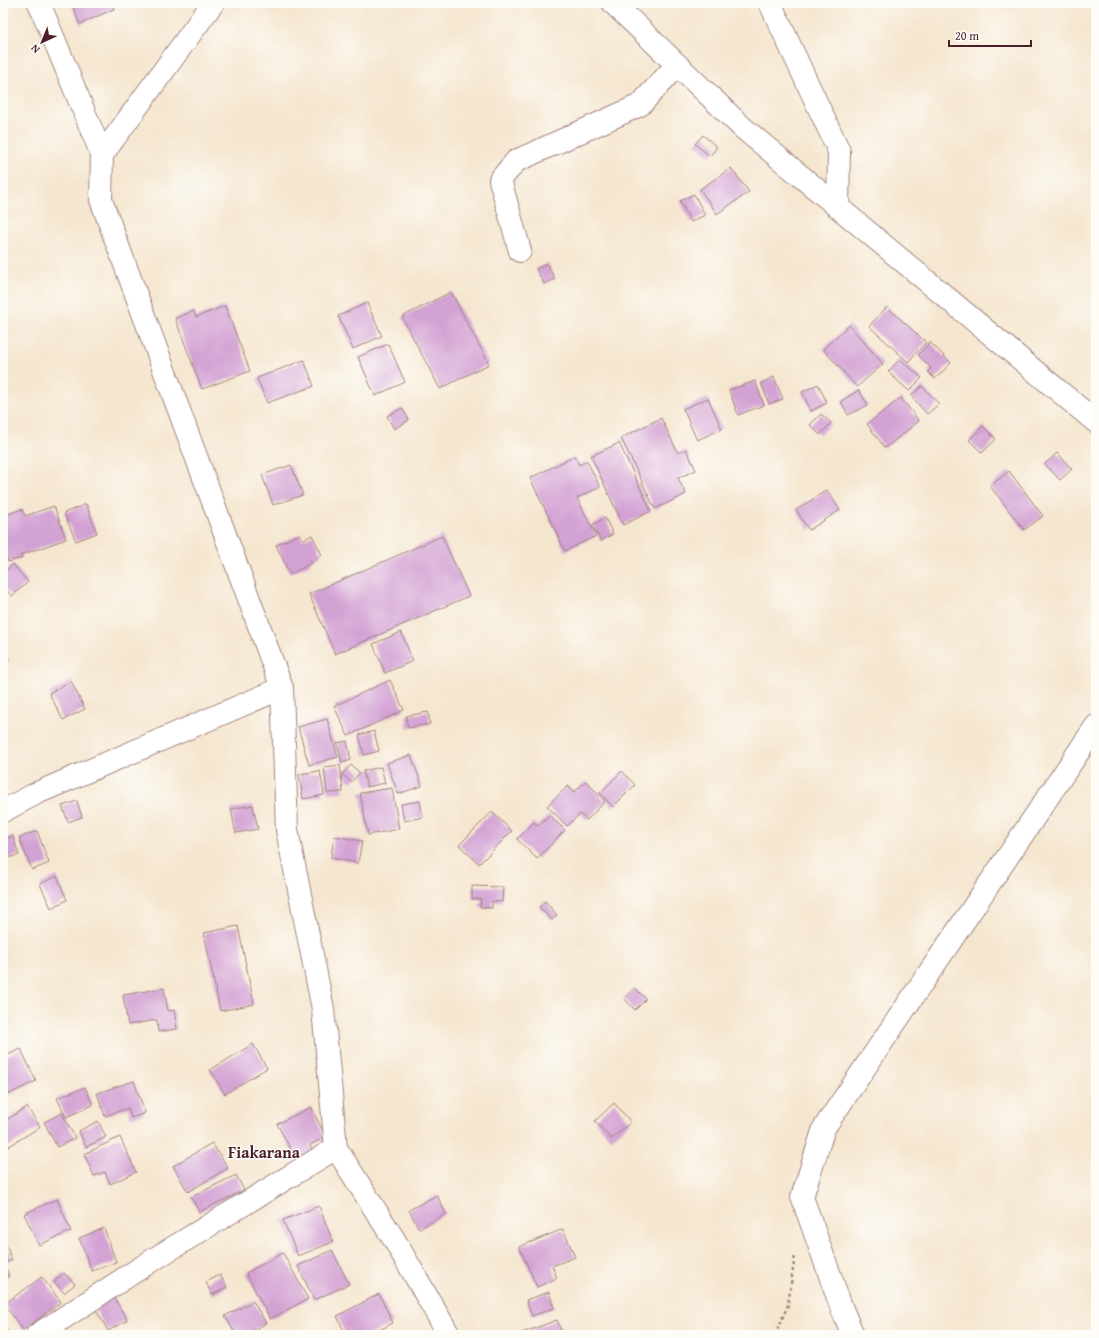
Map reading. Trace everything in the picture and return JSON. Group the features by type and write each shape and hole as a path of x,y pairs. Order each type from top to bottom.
{"street":[{"path":"39,3 102,156 101,200 282,688 287,830 323,1009 336,1148 395,1241 449,1335"},
{"path":"102,156 213,3"},
{"path":"613,3 743,128 1096,422"},
{"path":"770,3 839,151 838,207"},
{"path":"520,251 500,180 516,161 640,105 677,65"},
{"path":"3,811 37,793 282,688"},
{"path":"853,1335 842,1309 802,1197 824,1128 1096,726"},
{"path":"37,1335 151,1261 336,1148"}],"path":[{"path":"775,1335 788,1305 795,1251"}],"building":[{"path":"71,3 112,3 114,9 80,24"},
{"path":"703,135 717,147 710,156 695,144"},
{"path":"731,168 749,192 717,214 700,189"},
{"path":"694,194 705,215 691,222 680,201"},
{"path":"547,263 555,279 544,284 536,269"},
{"path":"451,292 489,364 440,389 402,317"},
{"path":"367,303 382,336 353,349 338,316"},
{"path":"225,306 250,371 202,389 175,318 194,311 196,317"},
{"path":"887,307 926,342 908,362 869,326"},
{"path":"849,325 883,364 857,387 823,349"},
{"path":"930,342 951,363 935,379 928,372 931,368 918,355"},
{"path":"388,344 405,382 375,396 358,357"},
{"path":"900,359 922,378 909,391 888,372"},
{"path":"304,360 314,386 267,403 257,378"},
{"path":"774,377 783,399 769,404 761,383"},
{"path":"755,381 764,405 738,415 729,390"},
{"path":"818,384 827,403 811,411 802,392"},
{"path":"922,386 939,404 927,414 911,396"},
{"path":"859,390 868,405 848,415 841,401"},
{"path":"708,398 722,429 697,440 683,409"},
{"path":"901,398 919,421 885,448 867,424"},
{"path":"402,408 409,420 394,429 387,416"},
{"path":"821,414 831,423 820,435 810,425"},
{"path":"661,418 678,453 686,449 696,470 678,478 686,494 655,509 621,438"},
{"path":"983,426 996,439 982,453 969,440"},
{"path":"619,443 651,511 623,525 591,456"},
{"path":"1057,453 1072,469 1060,480 1045,464"},
{"path":"575,456 579,465 587,461 600,487 577,498 596,536 565,551 530,478"},
{"path":"291,465 303,495 273,505 262,475"},
{"path":"1009,471 1043,516 1024,530 990,486"},
{"path":"827,490 840,510 809,530 796,510"},
{"path":"86,504 97,533 76,541 64,513"},
{"path":"54,506 66,539 21,555 22,558 8,562 3,547 3,516 22,509 25,516"},
{"path":"605,518 613,534 601,541 592,525"},
{"path":"300,534 303,540 312,535 322,555 310,561 312,563 290,574 276,545"},
{"path":"442,536 469,596 335,654 309,594"},
{"path":"13,564 28,582 12,596 3,586 3,573"},
{"path":"401,632 413,661 385,673 373,644"},
{"path":"3,650 9,660 3,663"},
{"path":"390,680 404,710 348,736 334,706"},
{"path":"71,681 85,709 63,720 49,693"},
{"path":"428,712 430,724 408,728 406,716"},
{"path":"327,719 338,757 309,765 298,727"},
{"path":"374,731 379,751 364,755 359,735"},
{"path":"347,741 351,760 342,763 337,743"},
{"path":"411,755 422,786 398,794 387,763"},
{"path":"340,765 343,792 327,793 324,767"},
{"path":"351,765 360,773 351,782 342,774"},
{"path":"381,767 385,783 367,787 363,771"},
{"path":"320,771 324,795 303,799 299,774"},
{"path":"622,771 635,785 613,807 600,793"},
{"path":"586,781 605,801 587,820 580,814 567,826 547,806 568,786 574,792"},
{"path":"392,788 399,829 368,835 360,793"},
{"path":"77,801 82,817 68,822 62,806"},
{"path":"420,801 423,817 404,821 401,804"},
{"path":"253,805 258,829 236,833 231,809"},
{"path":"492,812 512,831 479,864 459,845"},
{"path":"549,815 565,830 537,859 517,839 534,822 538,826"},
{"path":"37,831 49,863 32,870 19,838"},
{"path":"13,836 19,855 3,859 3,839"},
{"path":"334,836 362,841 358,863 331,858"},
{"path":"57,876 67,900 51,908 40,884"},
{"path":"472,886 503,887 502,902 492,901 492,908 480,907 481,899 472,899"},
{"path":"545,901 557,915 552,920 539,907"},
{"path":"238,926 254,1004 220,1011 204,933"},
{"path":"164,988 168,1011 174,1010 177,1029 158,1032 157,1020 128,1025 123,995"},
{"path":"635,988 646,999 635,1010 624,998"},
{"path":"253,1044 267,1068 225,1094 210,1070"},
{"path":"21,1049 36,1081 3,1097 3,1057"},
{"path":"134,1081 145,1113 131,1118 128,1108 105,1116 97,1093"},
{"path":"85,1087 93,1105 66,1117 57,1098"},
{"path":"614,1103 631,1122 611,1139 595,1121"},
{"path":"27,1107 40,1127 3,1150 3,1122"},
{"path":"311,1107 326,1137 310,1145 313,1153 297,1161 277,1124"},
{"path":"62,1113 75,1138 57,1147 44,1122"},
{"path":"98,1121 106,1137 86,1147 79,1131"},
{"path":"120,1137 136,1172 110,1184 105,1172 94,1176 84,1154"},
{"path":"212,1143 228,1168 188,1192 173,1166"},
{"path":"236,1175 244,1190 199,1212 191,1197"},
{"path":"437,1195 446,1214 419,1229 409,1210"},
{"path":"57,1199 71,1231 39,1245 24,1214"},
{"path":"319,1206 333,1242 298,1256 283,1220"},
{"path":"104,1228 116,1262 92,1271 79,1238"},
{"path":"563,1229 575,1257 552,1266 557,1278 537,1287 519,1247"},
{"path":"3,1240 12,1260 4,1263 9,1276 3,1278"},
{"path":"332,1250 349,1284 314,1300 298,1266"},
{"path":"283,1253 308,1299 270,1319 246,1273"},
{"path":"64,1273 75,1284 64,1293 54,1282"},
{"path":"220,1275 227,1287 212,1295 206,1282"},
{"path":"42,1277 61,1302 23,1330 4,1304"},
{"path":"111,1292 127,1320 108,1331 92,1303"},
{"path":"549,1292 554,1308 532,1316 526,1300"},
{"path":"379,1294 393,1323 370,1335 346,1335 337,1316"},
{"path":"253,1301 266,1323 245,1335 236,1335 225,1316"},
{"path":"557,1320 563,1335 522,1335 522,1333"},
{"path":"3,1325 10,1335 3,1335"}],"district":[{"name":"Fiakarana","path":"264,1152"}]}
